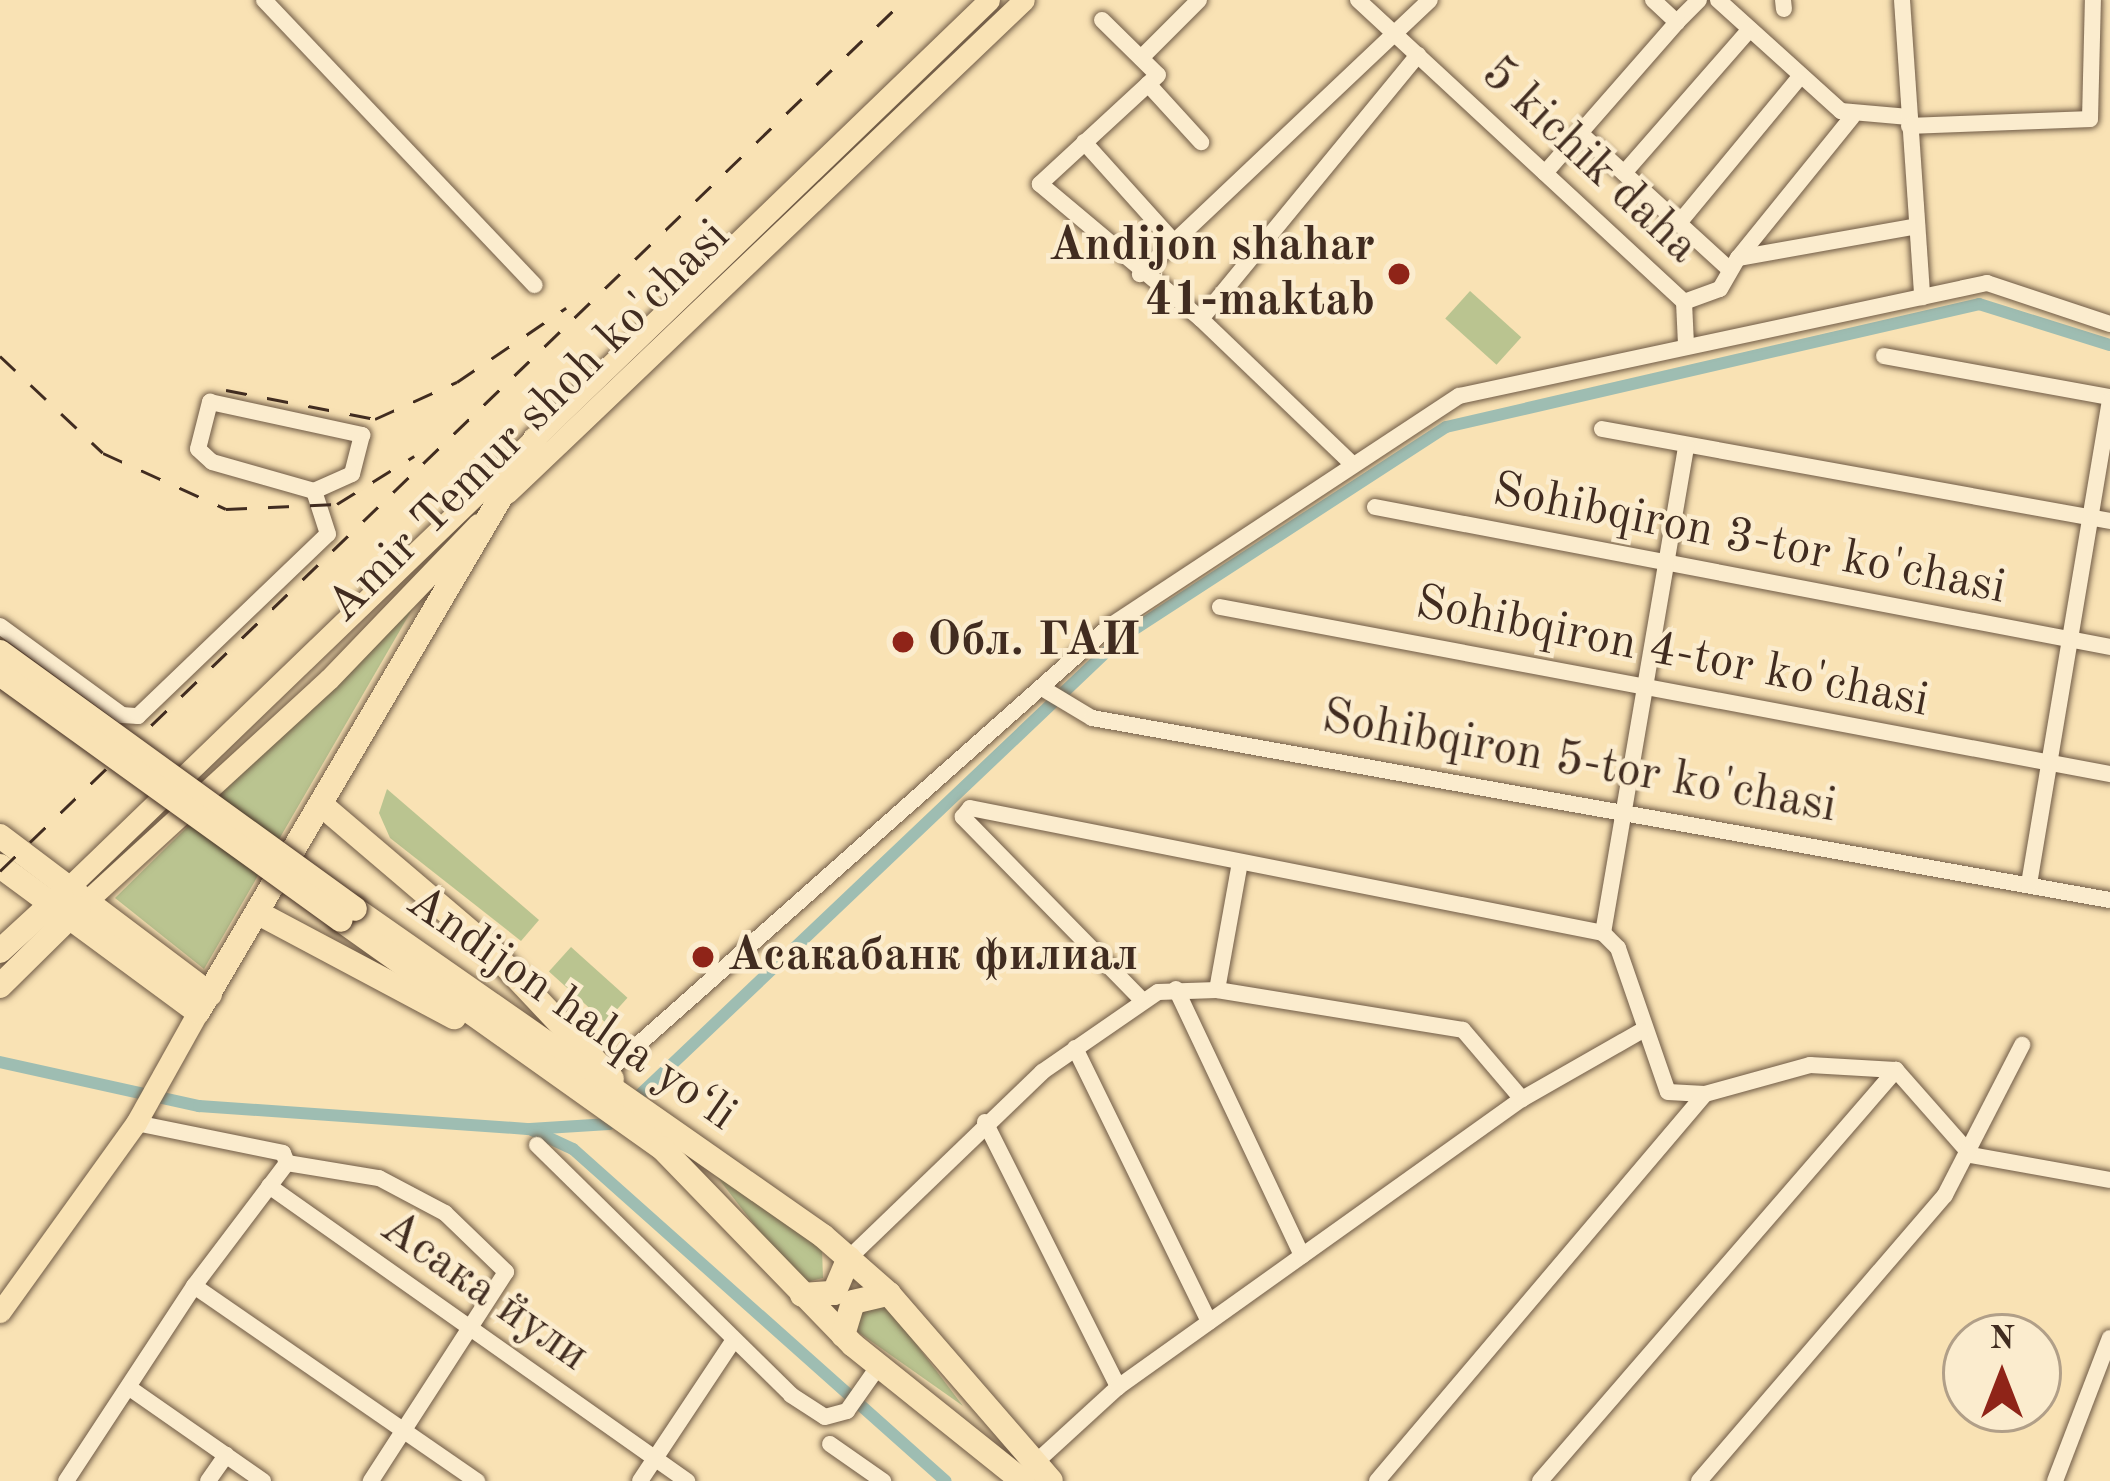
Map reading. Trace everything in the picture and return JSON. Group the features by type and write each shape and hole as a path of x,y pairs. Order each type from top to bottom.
{"highway":[{"path":"204,1003 326,808 535,440"},
{"name":"Andijon halqa yo‘li","path":"0,652 348,914 504,1041 662,1148 843,1335 873,1374 1036,1475"},
{"name":"Andijon halqa yo‘li","path":"0,674 849,1258 889,1294 1036,1475"},
{"path":"326,808 485,944 647,1115"},
{"path":"0,836 80,892 204,1003"},
{"path":"0,866 60,911 204,1003"},
{"path":"0,986 80,892"},
{"path":"0,951 60,911"},
{"path":"260,914 504,1041"},
{"path":"802,1295 835,1293 849,1258"},
{"path":"843,1335 853,1302 889,1294"}],"main road":[{"name":"Amir Temur shoh ko'chasi","path":"80,892 535,440 989,0"},
{"name":"Amir Temur shoh ko'chasi","path":"80,892 329,679 508,492 1024,0"},
{"path":"0,1312 138,1120 204,1003"}],"street":[{"path":"264,0 534,285"},
{"path":"1141,58 1199,0"},
{"name":"5 kichik daha","path":"1358,0 1684,302 1686,345"},
{"path":"1141,274 1430,0"},
{"path":"1653,0 1677,22"},
{"path":"1545,173 1699,0"},
{"path":"1718,0 1799,78 1852,117 1909,121 2090,119 2093,0"},
{"path":"1901,0 1922,297"},
{"path":"1102,20 1157,75 1040,184 1141,274 1202,319 1351,464"},
{"path":"1624,173 1750,29"},
{"path":"1202,319 1418,55"},
{"path":"1679,223 1799,78"},
{"path":"1148,84 1201,142"},
{"path":"1684,302 1720,289 1734,264 1852,117"},
{"path":"1580,133 1679,223 1734,264 1917,226"},
{"path":"1084,142 1174,242"},
{"path":"606,1072 1044,690 1110,626 1459,396 1987,283 2110,324"},
{"path":"1884,356 2110,399 2101,519 2070,640 2029,884"},
{"path":"210,402 362,435 352,474 314,491 212,462 198,449 210,402"},
{"path":"1602,429 2101,519"},
{"path":"1603,933 1687,446"},
{"path":"0,626 122,715 138,716 328,534 314,491"},
{"name":"Sohibqiron 3-tor ko'chasi","path":"1375,507 1664,567 2110,647"},
{"name":"Sohibqiron 4-tor ko'chasi","path":"1220,608 2110,774"},
{"name":"Sohibqiron 5-tor ko'chasi","path":"1044,690 1066,708 2110,900"},
{"path":"1141,999 962,817 970,808 1239,868 1603,933 1618,948 1658,1085 1705,1094 1810,1065 1896,1070 1971,1155 2110,1180"},
{"path":"1217,990 1239,868"},
{"path":"1176,989 1301,1256"},
{"path":"849,1258 985,1122 1141,999 1176,989 1217,990 1463,1030 1522,1100"},
{"path":"1036,1475 1118,1387 1522,1100 1641,1031"},
{"path":"1699,1481 1971,1155 2022,1045"},
{"path":"1075,1048 1209,1322"},
{"path":"1540,1481 1896,1070"},
{"path":"1377,1481 1705,1094"},
{"path":"138,1120 276,1146 287,1163 379,1178 445,1213 502,1261 506,1272 371,1481"},
{"path":"985,1122 1118,1387"},
{"path":"537,1144 733,1341 824,1417 847,1411 873,1374"},
{"path":"66,1481 131,1389 194,1286 287,1163"},
{"name":"Асака йули","path":"269,1186 687,1481"},
{"path":"194,1286 477,1481"},
{"path":"2056,1481 2110,1338"},
{"path":"640,1481 733,1341"},
{"path":"131,1389 263,1481"},
{"path":"830,1444 883,1481"},
{"path":"208,1481 226,1455"}],"green space":[{"path":"1470,291 1521,337 1497,365 1445,318"},
{"path":"417,601 204,969 115,898"},
{"path":"387,789 539,920 521,941 390,838 379,813"},
{"path":"571,947 627,998 605,1022 549,972"},
{"path":"715,1174 822,1249 823,1278 807,1282 783,1262"},
{"path":"859,1306 888,1307 963,1406 858,1332"}],"waterway":[{"path":"0,1062 199,1106 530,1129 609,1124 1121,638 1446,427 1979,304 2110,345"},
{"path":"532,1130 573,1149 946,1481"}],"railway":[{"path":"0,871 904,0"},
{"path":"226,390 375,419 457,382 566,308"},
{"path":"0,356 103,453 226,509 337,504 414,456"}],"place":[{"name":"Andijon shahar 41-maktab","path":"1399,274"},
{"name":"Обл. ГАИ","path":"903,642"},
{"name":"Асакабанк филиал","path":"703,957"}]}
